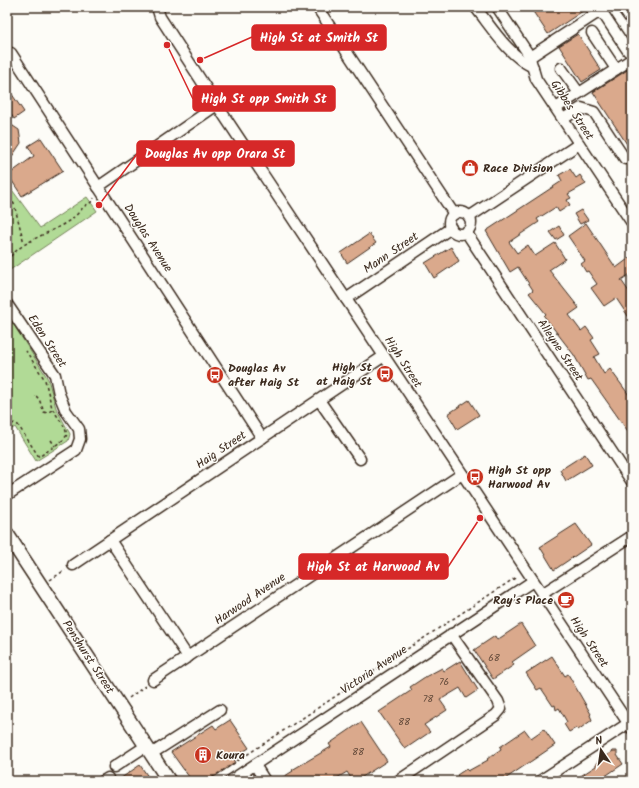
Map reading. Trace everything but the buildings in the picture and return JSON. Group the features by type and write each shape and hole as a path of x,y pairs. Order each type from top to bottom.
{"main road":[{"name":"Penshurst Street","path":"7,534 170,781"}],"street":[{"name":"High Street","path":"157,7 160,17 217,105 533,581 631,724"},
{"path":"317,7 454,214"},
{"name":"Gibbes Street","path":"497,7 531,62 536,78 632,224"},
{"path":"622,7 632,21"},
{"path":"476,8 504,43 525,63 531,62 597,13 604,15 630,55 616,69 556,108"},
{"path":"592,33 616,69"},
{"name":"Douglas Avenue","path":"11,53 262,438"},
{"path":"561,68 579,93"},
{"path":"98,187 217,105"},
{"path":"563,119 581,108 594,112 625,159"},
{"path":"469,217 580,144"},
{"path":"460,212 469,217 471,223 466,232 459,233 451,228 449,222 454,214 460,212"},
{"name":"Mann Street","path":"346,299 451,228"},
{"name":"Alleyne Street","path":"466,232 632,482"},
{"name":"Eden Street","path":"7,304 55,375 59,394 66,411 79,428 80,439 76,450 7,495"},
{"name":"Haig Street","path":"74,564 384,356"},
{"path":"319,400 360,460"},
{"name":"Harwood Avenue","path":"153,680 462,474"},
{"path":"542,594 632,536"},
{"path":"110,540 188,657"},
{"name":"Victoria Avenue","path":"230,781 533,581"},
{"path":"398,781 496,716 501,709 498,701 452,634"},
{"path":"114,767 149,750 220,710"},
{"path":"540,781 631,724"},
{"path":"255,765 265,781"}],"path":[{"path":"7,260 12,253 24,243 36,240 75,217 85,206 92,202 98,187"},
{"path":"7,192 14,204 24,243"},
{"path":"7,428 14,423 18,424 39,457 55,446 67,435 65,428 53,410 45,380 24,347"},
{"path":"36,396 39,399 44,412 47,413 53,410"},
{"path":"51,440 55,446"},
{"path":"41,586 74,564"},
{"path":"207,781 515,578"},
{"path":"119,705 153,680"}],"green space":[{"path":"7,183 40,228 87,197 97,211 7,272"},
{"path":"7,314 48,379 56,408 70,434 68,441 36,461 15,427 7,432"}],"place":[{"name":"High St opp Smith St","path":"167,45"},
{"name":"High St at Smith St","path":"200,60"},
{"name":"Race Division","path":"470,168"},
{"name":"Douglas Av opp Orara St","path":"99,205"},
{"name":"High St at Haig St","path":"385,374"},
{"name":"Douglas Av after Haig St","path":"215,375"},
{"name":"High St opp Harwood Av","path":"475,477"},
{"name":"High St at Harwood Av","path":"480,518"},
{"name":"Ray's Place","path":"566,600"},
{"name":"Koura","path":"203,755"}]}
